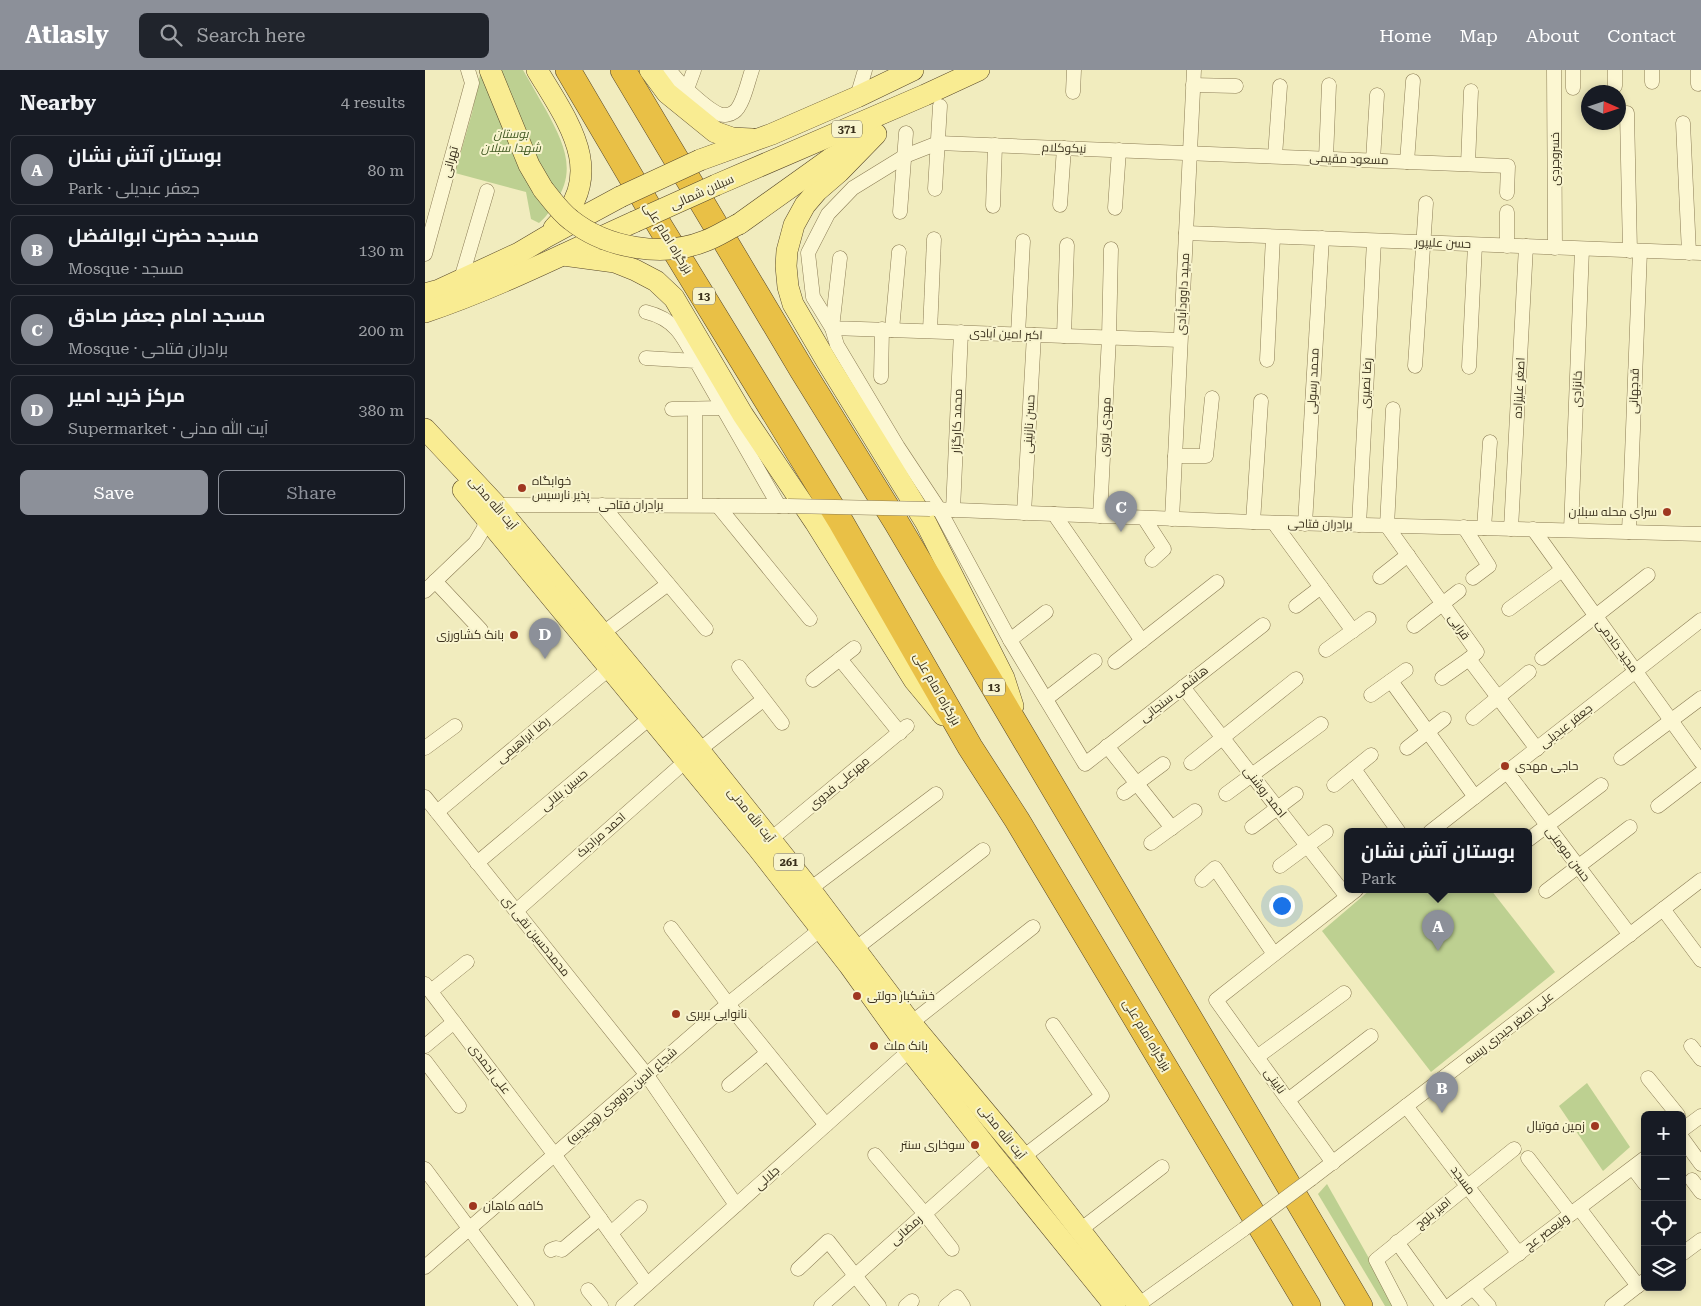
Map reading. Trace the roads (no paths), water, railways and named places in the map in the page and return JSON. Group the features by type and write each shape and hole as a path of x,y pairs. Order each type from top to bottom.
{"highway":[{"name":"بزرگراه امام علی","path":"568,70 661,228 841,522 970,747 1017,820 1308,1306"},
{"name":"13","path":"623,70 801,370 896,522 1360,1306"}],"main road":[{"path":"490,70 529,165 543,189 570,220 588,232 607,241 620,245 657,249 704,242 739,224 830,159 933,101"},
{"path":"537,70 564,115 574,136 580,152 581,170 578,190 572,206 546,237"},
{"path":"650,70 667,93 715,132 732,138 750,139 772,134"},
{"name":"371","path":"425,294 519,253 620,197 700,160 772,134 913,70"},
{"name":"سبلان شمالی","path":"425,312 457,301 563,255 715,186 933,101 979,70"},
{"path":"876,134 839,172 817,191 805,206 795,225 787,251 788,287 793,304 926,523 1003,678 1024,737"},
{"path":"563,255 615,262 656,280 674,298 743,415 815,522 914,680 970,747"},
{"name":"آیت الله مدنی","path":"425,429 609,668 651,717 693,755 771,839 911,1023 1023,1157 1138,1306"},
{"name":"آیت الله مدنی","path":"427,451 490,511 603,633 910,1050 1115,1306"}],"street":[{"name":"تهرانی","path":"425,254 472,82 467,70"},
{"path":"670,70 687,89 719,114 735,112 740,105 752,70"},
{"path":"687,89 694,70"},
{"path":"857,97 865,70"},
{"path":"1073,92 1074,70"},
{"name":"مجید داوودآبادی","path":"1171,519 1194,70"},
{"name":"خسروجردی","path":"1554,70 1555,248"},
{"path":"1573,70 1573,88"},
{"path":"1615,70 1615,85"},
{"path":"1407,162 1413,82"},
{"path":"1193,85 1236,86"},
{"path":"1325,158 1329,85"},
{"path":"1275,156 1279,86"},
{"path":"1468,164 1471,90"},
{"path":"1373,160 1377,95"},
{"path":"933,101 938,143 935,189"},
{"name":"قدجهانی","path":"1627,113 1635,251 1629,532"},
{"path":"1683,123 1695,253"},
{"path":"900,212 906,133"},
{"path":"938,143 905,156 853,188 828,214 808,253 813,297 832,328 837,345 898,447 941,509 1010,640 1045,699 1095,661"},
{"name":"نیکوکلام","path":"938,143 1190,153"},
{"path":"993,206 995,146"},
{"path":"1060,205 1064,148"},
{"path":"1115,208 1119,150"},
{"name":"مسعود مقیمی","path":"1190,153 1508,166 1507,194"},
{"path":"461,279 487,191"},
{"path":"1415,366 1426,203"},
{"path":"1507,212 1507,246"},
{"name":"حسن علیپور","path":"1186,233 1695,253"},
{"path":"1267,360 1273,236"},
{"name":"محمد رسولی","path":"1305,524 1322,238"},
{"path":"929,331 934,239"},
{"name":"رضا نصیری","path":"1359,525 1374,240"},
{"path":"1018,334 1023,241"},
{"path":"1469,367 1475,244"},
{"path":"1064,336 1067,245"},
{"name":"اصغر علیزاده","path":"1511,529 1526,246"},
{"name":"مهدی نوری","path":"1100,516 1109,337 1111,249"},
{"name":"خانزادی","path":"1571,530 1582,249"},
{"path":"881,377 899,252"},
{"path":"832,328 840,258"},
{"path":"646,312 658,315 673,324 683,336 778,506"},
{"name":"اکبر امین آبادی","path":"832,328 1181,340"},
{"name":"محمد کارگزار","path":"941,509 961,332"},
{"name":"حسن نازنینی","path":"1024,512 1034,335"},
{"path":"646,358 697,361"},
{"path":"1175,456 1206,456 1211,398"},
{"path":"1253,522 1261,401"},
{"path":"672,409 723,408"},
{"path":"695,409 695,505"},
{"path":"1387,526 1393,409"},
{"path":"1484,528 1490,442"},
{"path":"601,505 706,629"},
{"name":"برادران فتاحی","path":"490,511 601,505 941,509 1274,523 1701,534"},
{"path":"718,506 810,619"},
{"path":"481,630 430,586 475,543 484,528 490,511"},
{"path":"1054,514 1142,641"},
{"path":"1144,518 1164,549 1152,560"},
{"path":"1274,523 1353,631"},
{"name":"قرایی","path":"1387,526 1477,652 1469,659 1537,749"},
{"path":"1464,528 1489,566 1473,578"},
{"name":"مجید خادمی","path":"1533,529 1701,762"},
{"path":"1380,577 1408,555"},
{"path":"1509,609 1563,570"},
{"path":"1542,658 1648,575"},
{"path":"1115,662 1217,582"},
{"path":"603,633 668,584"},
{"path":"1296,606 1321,587"},
{"path":"1414,626 1459,591"},
{"path":"1010,640 1046,612"},
{"path":"1326,650 1369,619"},
{"name":"جعفر عبدیلی","path":"1435,828 1701,620"},
{"name":"هاشمی سنجانی","path":"1045,699 1085,764 1263,626"},
{"path":"813,680 854,648"},
{"name":"مهرعلی فدوی","path":"771,839 903,729 840,659"},
{"path":"1442,678 1469,659"},
{"path":"739,667 782,723"},
{"name":"رضا ابراهیمی","path":"437,812 609,668"},
{"path":"1371,695 1406,670"},
{"path":"1473,718 1529,672"},
{"path":"1191,763 1296,679"},
{"path":"1391,681 1475,797"},
{"name":"احمد روشنی","path":"1183,687 1307,846 1344,885"},
{"path":"1621,758 1701,698"},
{"name":"احمد مرادبک","path":"516,911 693,755 763,700"},
{"name":"حسین بلالی","path":"477,863 651,717"},
{"path":"1407,748 1444,719"},
{"path":"1226,794 1321,724"},
{"path":"425,748 455,726"},
{"path":"1107,746 1172,828"},
{"path":"1334,785 1371,755"},
{"path":"1124,793 1163,764"},
{"path":"1354,769 1396,828"},
{"name":"حسن مومنی","path":"1507,772 1630,935"},
{"path":"1658,806 1701,773"},
{"path":"1532,837 1601,785"},
{"path":"810,889 936,794"},
{"path":"1252,827 1296,794"},
{"name":"محمدحسین نقی ای","path":"425,798 647,1074 737,1205"},
{"path":"1151,843 1195,811"},
{"path":"1546,891 1629,827"},
{"path":"1280,866 1325,832"},
{"path":"855,949 983,850"},
{"path":"1202,880 1215,868 1274,954 1352,893"},
{"name":"علی اصغر حیدری ریسه","path":"1138,1306 1333,1163 1701,880"},
{"path":"1663,909 1701,960"},
{"path":"911,1023 1033,927"},
{"path":"671,928 728,1004 826,1125"},
{"name":"شجاع الدین داوودی (وحیدیه)","path":"425,1266 728,1004 821,929"},
{"name":"نایینی","path":"1274,954 1216,1000 1333,1163"},
{"path":"428,988 467,962"},
{"name":"علی احمدی","path":"428,988 555,1154 647,1284"},
{"path":"1257,1056 1344,993"},
{"path":"425,1046 454,1022"},
{"path":"1023,1157 1102,1096 1053,1025"},
{"path":"1288,1100 1371,1036"},
{"path":"1691,1046 1701,1059"},
{"name":"جلالی","path":"623,1306 910,1050"},
{"path":"729,1085 767,1052"},
{"path":"425,1061 459,1106"},
{"path":"1648,1078 1675,1111"},
{"name":"مسجد","path":"1406,1106 1519,1254"},
{"path":"1686,1127 1701,1116"},
{"path":"1686,1132 1701,1164"},
{"name":"امیر بلوچ","path":"1400,1306 1376,1260 1514,1149"},
{"name":"رمضانی","path":"821,1306 992,1154"},
{"path":"875,1155 953,1250"},
{"path":"1528,1158 1641,1283 1612,1306"},
{"name":"ولیعصر عج","path":"1449,1306 1641,1161"},
{"path":"1080,1230 1162,1167"},
{"path":"1633,1168 1641,1179"},
{"path":"425,1169 527,1306"},
{"path":"1692,1180 1701,1192"},
{"path":"611,1233 639,1208"},
{"path":"551,1250 555,1248 562,1250 600,1218"},
{"path":"798,1269 828,1241 879,1306"},
{"path":"1397,1242 1443,1306"},
{"path":"1473,1288 1489,1306"},
{"path":"588,1290 601,1306"}],"place":[{"name":"خوابگاه پذیر نارسیس","path":"522,488"},
{"name":"سرای محله سبلان","path":"1667,512"},
{"name":"مسجد امام جعفر صادق","path":"1121,532"},
{"name":"بانک کشاورزی","path":"514,635"},
{"name":"مرکز خرید امیر","path":"545,659"},
{"name":"حاجی مهدی","path":"1505,766"},
{"name":"بوستان آتش نشان","path":"1438,951"},
{"name":"خشکبار دولتی","path":"857,996"},
{"name":"نانوایی بربری","path":"676,1014"},
{"name":"بانک ملت","path":"874,1046"},
{"name":"مسجد حضرت ابوالفضل","path":"1442,1113"},
{"name":"زمین فوتبال","path":"1595,1126"},
{"name":"سوخاری سنتر","path":"975,1145"},
{"name":"کافه ماهان","path":"473,1206"}],"park label":[{"name":"بوستان شهدا سبلان","path":"511,141"}]}
